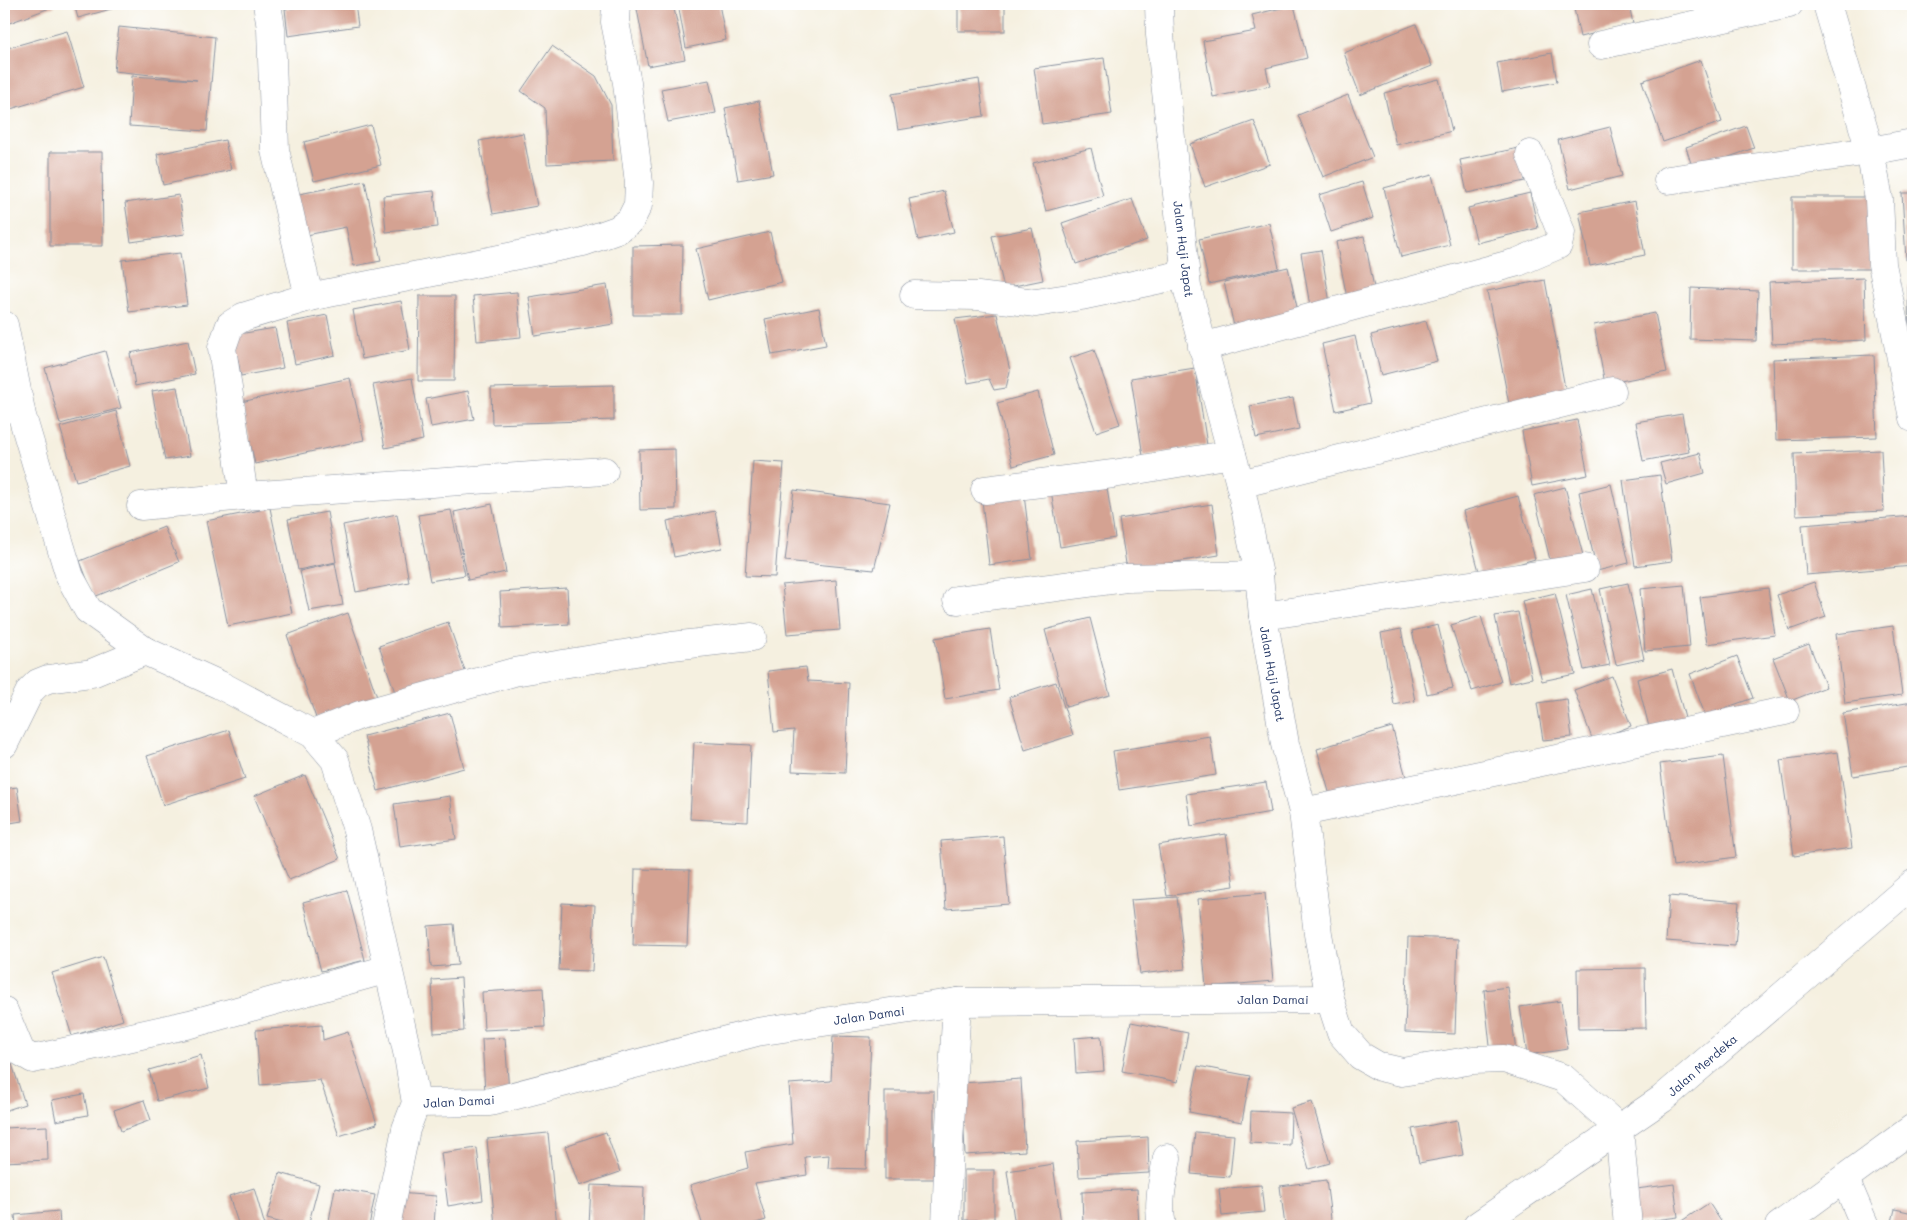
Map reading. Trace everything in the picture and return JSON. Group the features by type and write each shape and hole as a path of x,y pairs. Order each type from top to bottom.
{"street":[{"path":"266,4 271,28 275,150 309,297"},
{"path":"244,496 222,348 224,337 230,325 243,317 309,297 583,242 617,230 630,221 638,205 639,183 627,83 616,22 616,4"},
{"name":"Jalan Haji Japat","path":"1159,4 1160,35 1187,287 1240,484 1259,575 1285,744 1303,812 1318,934 1330,999 1341,1033 1361,1056 1380,1067 1402,1072 1473,1060 1504,1059 1563,1078 1619,1128"},
{"path":"1601,45 1789,4"},
{"path":"1828,4 1870,151 1879,199 1882,264 1907,362 1913,418"},
{"path":"1668,180 1913,143"},
{"path":"1202,347 1518,262 1558,245 1561,232 1530,154"},
{"path":"914,295 978,296 1036,303 1081,296 1185,274"},
{"path":"4,325 13,417 70,577 88,610 145,650 220,685 313,734 334,760 354,821 408,1056 416,1103 406,1129 386,1226"},
{"path":"1240,484 1612,391"},
{"path":"985,490 1113,474 1232,454"},
{"path":"141,506 244,496 604,471"},
{"path":"1264,616 1585,568"},
{"path":"957,600 1126,578 1259,575"},
{"path":"313,734 360,714 514,672 672,646 752,637"},
{"path":"4,744 30,691 38,683 92,673 145,650"},
{"path":"1303,812 1785,711"},
{"name":"Jalan Merdeka","path":"1476,1226 1662,1099 1913,884"},
{"path":"4,1011 21,1052 33,1059 190,1024 388,969"},
{"name":"Jalan Damai","path":"416,1103 490,1102 757,1032 957,1002 1330,999"},
{"path":"946,1226 957,1002"},
{"path":"1619,1128 1628,1226"},
{"path":"1779,1226 1913,1128"},
{"path":"1162,1226 1159,1214 1160,1199 1167,1158"},
{"path":"1845,1179 1865,1226"}],"building":[{"path":"4,4 54,4 55,6 4,25"},
{"path":"74,4 122,4 122,6 78,18"},
{"path":"322,4 355,4 358,26 288,36 285,9"},
{"path":"636,4 673,4 685,59 648,66"},
{"path":"678,4 719,4 726,40 686,48"},
{"path":"958,4 1005,4 1005,31 958,31"},
{"path":"1573,4 1629,4 1633,24 1580,37"},
{"path":"1294,5 1307,58 1266,68 1270,86 1213,97 1203,41 1256,31 1252,15"},
{"path":"1416,24 1432,66 1360,95 1344,53"},
{"path":"119,27 215,37 207,131 129,126 132,76 197,80 114,71"},
{"path":"67,31 84,87 4,111 4,49"},
{"path":"552,46 596,76 611,105 613,161 547,164 545,108 521,91"},
{"path":"1552,53 1557,82 1502,92 1497,63"},
{"path":"1104,58 1112,114 1042,124 1034,68"},
{"path":"1701,60 1722,122 1663,142 1642,81"},
{"path":"979,79 984,116 898,130 892,94"},
{"path":"1439,79 1452,131 1396,145 1384,93"},
{"path":"709,80 716,113 668,122 661,89"},
{"path":"1348,95 1373,157 1323,177 1298,115"},
{"path":"759,101 773,174 738,180 725,108"},
{"path":"1254,121 1270,164 1205,187 1190,144"},
{"path":"371,125 381,165 314,181 304,142"},
{"path":"1746,126 1754,148 1693,170 1686,147"},
{"path":"1610,127 1622,176 1570,189 1558,140"},
{"path":"523,133 537,206 493,214 479,141"},
{"path":"225,140 231,170 163,185 157,154"},
{"path":"1091,148 1103,196 1046,211 1033,163"},
{"path":"1519,148 1525,181 1467,193 1460,160"},
{"path":"50,152 102,152 103,246 50,246"},
{"path":"1432,175 1450,245 1401,257 1384,188"},
{"path":"365,181 381,261 354,266 346,227 302,236 294,195"},
{"path":"1362,182 1373,218 1331,232 1319,195"},
{"path":"434,191 438,227 386,232 383,196"},
{"path":"944,191 954,232 918,240 909,199"},
{"path":"1530,193 1538,228 1477,243 1468,208"},
{"path":"1902,193 1913,193 1913,259 1906,260"},
{"path":"179,195 185,234 131,242 125,203"},
{"path":"1792,197 1872,197 1871,269 1792,269"},
{"path":"1132,199 1147,240 1076,264 1062,223"},
{"path":"1635,201 1645,255 1590,266 1579,212"},
{"path":"1269,223 1279,268 1209,284 1199,239"},
{"path":"1032,228 1043,280 1004,288 992,236"},
{"path":"770,232 782,282 708,300 696,249"},
{"path":"1364,236 1376,298 1348,303 1336,242"},
{"path":"683,245 682,315 633,315 633,246"},
{"path":"1321,250 1330,303 1310,306 1301,253"},
{"path":"180,253 187,305 129,312 122,260"},
{"path":"1288,267 1299,316 1235,331 1224,282"},
{"path":"1864,278 1866,340 1772,344 1769,282"},
{"path":"1545,280 1566,393 1509,404 1487,291"},
{"path":"607,285 614,324 535,336 529,297"},
{"path":"1908,286 1913,286 1913,354 1909,354"},
{"path":"1691,288 1758,291 1756,341 1690,339"},
{"path":"517,292 521,337 477,341 473,296"},
{"path":"419,296 455,296 454,381 418,381"},
{"path":"401,301 410,350 362,359 353,310"},
{"path":"819,308 826,345 772,355 765,319"},
{"path":"1655,313 1667,372 1605,384 1594,325"},
{"path":"997,314 1010,371 1006,388 994,390 989,379 968,383 955,319"},
{"path":"327,315 335,355 295,364 287,323"},
{"path":"1426,321 1437,361 1381,375 1371,335"},
{"path":"275,328 283,368 241,376 233,335"},
{"path":"1355,336 1370,403 1336,411 1322,344"},
{"path":"188,341 195,374 135,386 130,353"},
{"path":"1094,350 1120,424 1096,432 1070,358"},
{"path":"105,351 121,408 60,424 45,368"},
{"path":"1874,355 1877,437 1776,440 1773,359"},
{"path":"1195,368 1207,445 1143,456 1131,378"},
{"path":"350,378 364,440 255,464 241,402"},
{"path":"412,378 423,440 385,448 373,385"},
{"path":"614,385 614,420 492,424 491,388"},
{"path":"177,387 190,456 165,460 152,391"},
{"path":"468,391 474,419 431,427 426,399"},
{"path":"1038,392 1054,455 1013,466 997,403"},
{"path":"1293,398 1299,429 1256,438 1250,406"},
{"path":"116,411 130,466 76,481 60,427"},
{"path":"1682,414 1689,452 1643,461 1636,422"},
{"path":"1577,420 1588,475 1532,486 1522,431"},
{"path":"675,449 676,509 640,510 639,450"},
{"path":"1881,450 1884,511 1796,515 1794,454"},
{"path":"1700,453 1705,473 1666,484 1660,463"},
{"path":"753,461 784,463 775,577 745,576"},
{"path":"1660,475 1672,561 1635,566 1623,480"},
{"path":"1106,482 1115,538 1060,547 1051,490"},
{"path":"1611,484 1629,563 1597,571 1579,492"},
{"path":"1565,487 1584,559 1552,568 1534,495"},
{"path":"794,490 890,503 874,570 785,561"},
{"path":"1024,495 1032,559 989,565 982,500"},
{"path":"1518,496 1535,559 1480,575 1463,511"},
{"path":"492,504 506,572 468,580 454,512"},
{"path":"1212,504 1219,555 1127,570 1119,519"},
{"path":"270,508 292,613 228,626 206,521"},
{"path":"451,510 465,575 430,581 418,515"},
{"path":"715,511 722,548 674,557 667,521"},
{"path":"327,512 336,562 298,570 288,519"},
{"path":"397,514 409,582 356,592 343,525"},
{"path":"1913,516 1913,566 1806,575 1802,525"},
{"path":"164,527 179,562 94,597 80,561"},
{"path":"335,563 343,605 309,611 300,571"},
{"path":"836,580 840,630 787,634 782,585"},
{"path":"1814,582 1826,617 1789,630 1777,595"},
{"path":"1628,583 1644,659 1616,665 1600,589"},
{"path":"1684,585 1690,647 1645,651 1640,589"},
{"path":"567,588 569,624 502,628 500,592"},
{"path":"1768,588 1775,635 1707,644 1700,597"},
{"path":"1592,589 1610,665 1584,670 1566,595"},
{"path":"1555,593 1575,674 1542,681 1522,601"},
{"path":"1518,612 1532,678 1509,683 1495,616"},
{"path":"348,613 377,697 316,718 287,635"},
{"path":"1481,616 1501,682 1472,691 1451,625"},
{"path":"1090,618 1110,695 1066,707 1045,630"},
{"path":"448,622 466,674 397,698 379,646"},
{"path":"1438,625 1453,688 1427,694 1412,631"},
{"path":"1893,626 1902,695 1845,703 1836,634"},
{"path":"990,629 999,690 945,699 935,638"},
{"path":"1401,629 1415,701 1394,705 1381,633"},
{"path":"1809,644 1826,687 1790,701 1773,658"},
{"path":"1737,656 1753,698 1705,715 1690,674"},
{"path":"806,667 808,681 849,683 845,773 792,771 794,730 774,732 768,671"},
{"path":"1672,669 1686,722 1650,731 1637,679"},
{"path":"1612,676 1631,726 1593,741 1574,690"},
{"path":"1056,682 1073,735 1025,750 1009,697"},
{"path":"1567,699 1572,737 1543,740 1537,703"},
{"path":"1913,702 1913,766 1853,776 1843,713"},
{"path":"450,713 464,768 378,791 364,736"},
{"path":"1392,727 1406,777 1331,799 1317,749"},
{"path":"229,730 245,779 163,805 147,756"},
{"path":"1210,736 1216,775 1119,790 1113,751"},
{"path":"694,742 751,745 748,822 690,819"},
{"path":"1838,752 1852,848 1794,856 1780,760"},
{"path":"1723,756 1736,857 1673,866 1660,764"},
{"path":"305,775 340,859 289,880 254,796"},
{"path":"1266,782 1271,812 1191,826 1186,794"},
{"path":"17,787 22,821 4,824 4,789"},
{"path":"450,796 456,839 400,847 394,804"},
{"path":"1226,834 1234,886 1167,896 1158,845"},
{"path":"1003,836 1009,904 946,909 941,841"},
{"path":"635,869 690,870 687,946 633,945"},
{"path":"347,890 365,960 321,971 303,902"},
{"path":"1265,893 1273,981 1206,987 1198,899"},
{"path":"1669,896 1739,902 1735,946 1666,941"},
{"path":"1177,897 1185,969 1140,974 1131,900"},
{"path":"562,903 595,905 592,971 559,970"},
{"path":"454,924 458,965 431,967 428,926"},
{"path":"1408,937 1458,939 1455,1034 1405,1032"},
{"path":"103,957 123,1020 72,1036 52,973"},
{"path":"1645,968 1646,1028 1578,1029 1577,969"},
{"path":"461,978 464,1031 434,1033 432,980"},
{"path":"1508,987 1516,1052 1491,1055 1484,990"},
{"path":"543,988 545,1027 484,1030 482,992"},
{"path":"1561,1001 1568,1049 1527,1055 1520,1007"},
{"path":"1131,1022 1188,1033 1178,1082 1122,1071"},
{"path":"322,1025 323,1040 348,1032 377,1124 339,1136 320,1080 260,1085 256,1030"},
{"path":"833,1036 871,1037 866,1169 828,1168 829,1155 805,1157 807,1175 755,1183 766,1220 746,1226 703,1226 690,1185 748,1168 745,1152 793,1144 789,1084 831,1081"},
{"path":"1101,1036 1104,1071 1076,1073 1074,1038"},
{"path":"505,1038 509,1092 485,1093 482,1039"},
{"path":"8,1052 25,1104 4,1111 4,1053"},
{"path":"201,1055 209,1088 157,1101 149,1070"},
{"path":"1198,1066 1250,1076 1242,1122 1189,1112"},
{"path":"1021,1079 1025,1151 965,1155 962,1083"},
{"path":"885,1091 934,1091 934,1179 885,1179"},
{"path":"84,1094 88,1115 56,1121 52,1100"},
{"path":"144,1100 151,1120 121,1131 114,1110"},
{"path":"1312,1102 1330,1163 1309,1169 1291,1108"},
{"path":"1251,1111 1291,1113 1290,1145 1250,1143"},
{"path":"1457,1120 1463,1155 1419,1163 1412,1129"},
{"path":"47,1126 48,1160 4,1162 4,1128"},
{"path":"606,1132 620,1172 579,1186 565,1146"},
{"path":"1195,1132 1234,1135 1230,1177 1191,1174"},
{"path":"548,1133 557,1226 495,1226 487,1139"},
{"path":"1148,1137 1149,1173 1079,1177 1077,1141"},
{"path":"477,1148 483,1200 448,1206 441,1153"},
{"path":"1053,1164 1061,1224 1015,1226 1007,1171"},
{"path":"964,1170 994,1170 994,1220 964,1220"},
{"path":"280,1173 319,1184 308,1226 294,1226 267,1219"},
{"path":"1326,1180 1332,1226 1285,1226 1280,1186"},
{"path":"1674,1184 1678,1217 1633,1223 1629,1190"},
{"path":"591,1185 644,1187 643,1226 589,1226"},
{"path":"1261,1185 1264,1212 1222,1216 1219,1189"},
{"path":"254,1188 265,1226 239,1226 229,1196"},
{"path":"335,1188 375,1195 369,1226 328,1226"},
{"path":"1137,1189 1139,1226 1083,1226 1082,1192"},
{"path":"398,1193 436,1196 434,1226 396,1226"},
{"path":"1709,1203 1724,1226 1679,1226 1677,1224"},
{"path":"1895,1209 1913,1213 1913,1226 1891,1226"},
{"path":"59,1211 60,1226 16,1226 15,1215"},
{"path":"1187,1222 1207,1225 1207,1226 1187,1226"}]}
